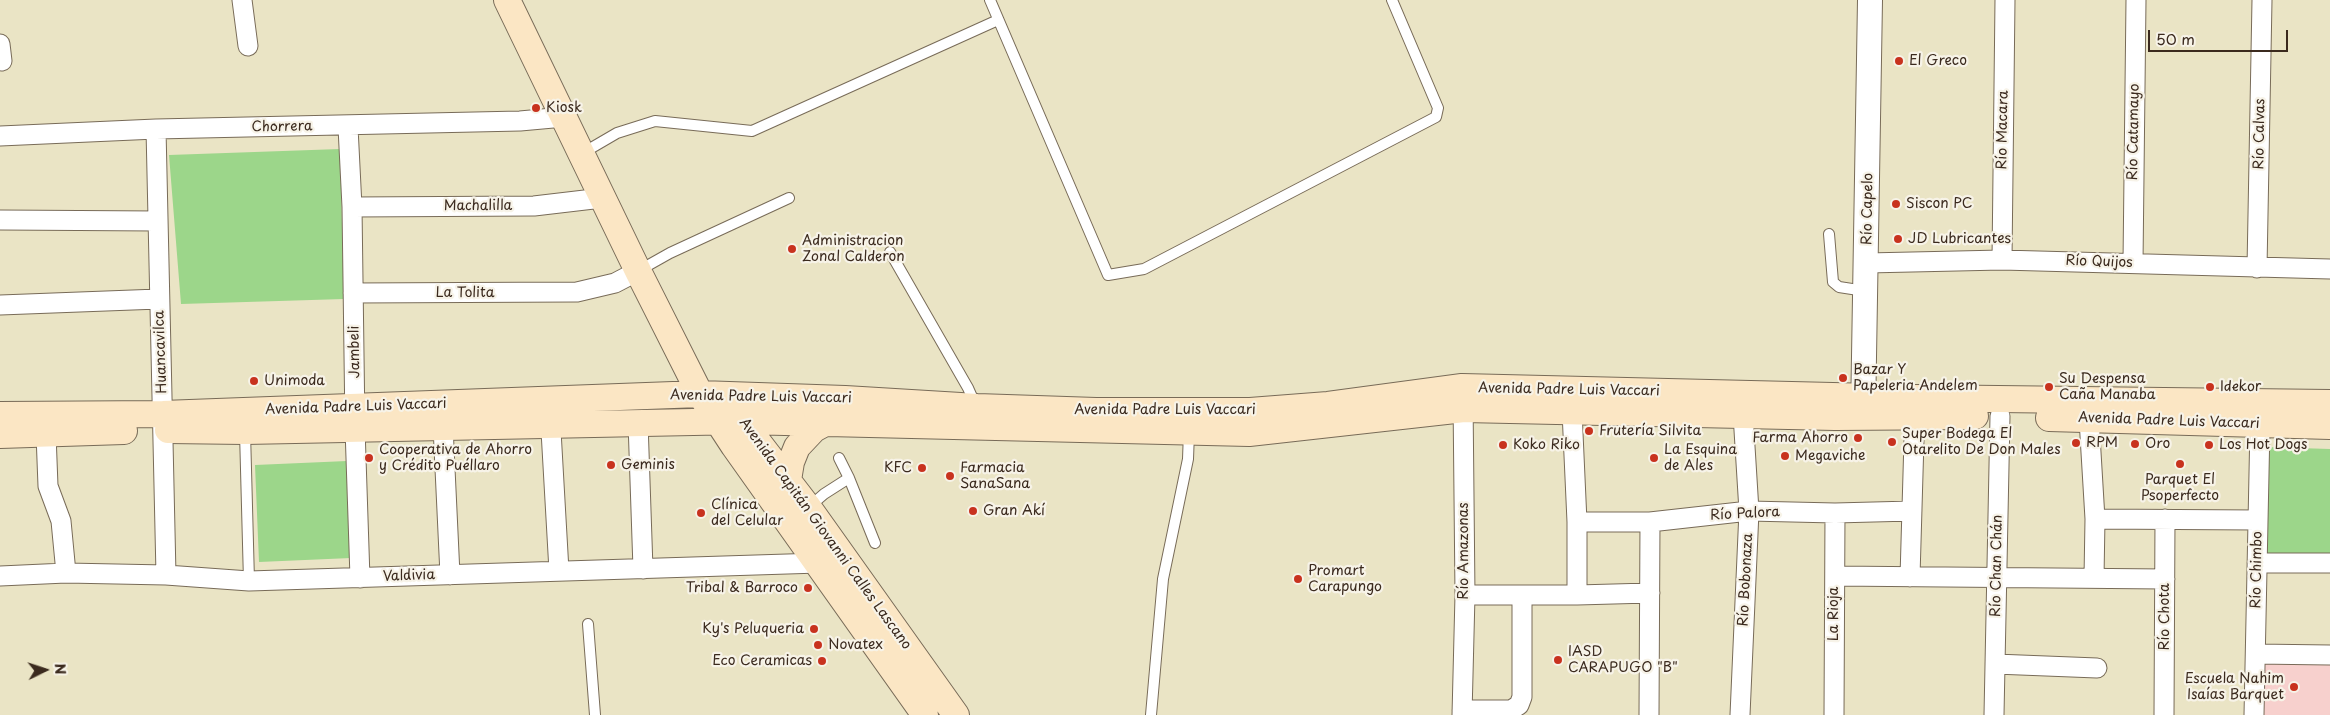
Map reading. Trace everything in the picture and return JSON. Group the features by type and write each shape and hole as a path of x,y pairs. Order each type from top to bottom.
{"main road":[{"name":"Avenida Capitán Giovanni Calles Lascano","path":"507,0 602,198 684,362 710,395 743,421 808,507 956,715"},
{"name":"Avenida Capitán Giovanni Calles Lascano","path":"710,395 717,421 925,715"},
{"name":"Avenida Padre Luis Vaccari","path":"0,435 46,434 163,422 245,431 355,418 443,426 550,411 710,395 845,398 977,407 1096,411 1250,411 1463,398 1864,407 2330,403"},
{"name":"Avenida Padre Luis Vaccari","path":"0,415 163,422 550,411 638,422 828,422 1189,432 1258,432 1463,398 1572,411 1743,414 1864,407"},
{"name":"Avenida Padre Luis Vaccari","path":"1915,407 2000,416 2330,426"},
{"path":"788,480 791,462 797,447 814,429 828,422"}],"street":[{"path":"242,0 248,46"},
{"name":"Río Capelo","path":"1864,407 1870,0"},
{"name":"Río Macara","path":"2002,260 2005,0"},
{"name":"Río Catamayo","path":"2133,263 2136,0"},
{"name":"Río Calvas","path":"2257,268 2262,0"},
{"name":"Chorrera","path":"0,136 156,129 348,127 564,118"},
{"name":"Jambeli","path":"348,127 352,207 355,418 360,578"},
{"name":"Huancavilca","path":"156,129 166,575"},
{"name":"Machalilla","path":"352,207 534,206 602,198"},
{"path":"0,220 158,221"},
{"name":"Río Quijos","path":"1867,263 2002,260 2330,270"},
{"name":"La Tolita","path":"353,293 577,292 615,283 638,271"},
{"path":"0,305 159,299"},
{"name":"Río Amazonas","path":"1462,713 1465,595 1463,398"},
{"path":"1910,576 1915,407"},
{"path":"550,411 559,571"},
{"path":"1572,411 1577,522 1577,596"},
{"name":"Río Bobonaza","path":"1740,715 1749,512 1743,414"},
{"name":"Río Chan Chán","path":"1994,715 2000,416"},
{"path":"2089,419 2095,519 2094,578"},
{"path":"638,422 643,569"},
{"name":"Río Chimbo","path":"2254,715 2260,425"},
{"path":"443,426 450,575"},
{"path":"46,434 48,486 61,521 66,572"},
{"name":"Río Palora","path":"1577,522 1650,522 1749,512 1835,513 1912,511"},
{"name":"La Rioja","path":"1834,715 1835,513"},
{"path":"2095,519 2258,520"},
{"name":"Río Chota","path":"2164,715 2165,519"},
{"path":"1649,715 1650,522"},
{"path":"2257,562 2330,563"},
{"name":"Valdivia","path":"0,576 66,572 166,575 249,581 819,563"},
{"path":"1834,576 2165,579"},
{"path":"1465,595 1577,596 1650,593"},
{"path":"1462,713 1512,710 1519,705 1522,697 1522,595"},
{"path":"2256,654 2330,655"},
{"path":"1995,664 2097,668"}],"lane":[{"path":"990,0 1108,275 1144,269 1436,118 1438,108 1392,0"},
{"path":"581,154 617,133 655,121 752,131 998,20"},
{"path":"638,271 670,253 790,198"},
{"path":"1830,234 1833,282 1839,287 1866,291"},
{"path":"890,252 977,407"},
{"path":"245,431 249,581"},
{"path":"1152,715 1163,579 1188,459 1189,432"},
{"path":"839,458 875,543"},
{"path":"808,507 849,478"},
{"path":"588,624 595,715"}],"shaded area":[{"name":"Escuela Nahim Isaías Barquet","path":"2259,656 2330,658 2330,715 2258,715"}],"green space":[{"path":"340,149 344,299 181,304 169,155"},
{"path":"2266,447 2330,449 2330,569 2265,569"},
{"path":"347,461 351,558 259,562 255,465"}],"place":[{"name":"El Greco","path":"1899,61"},
{"name":"Kiosk","path":"536,108"},
{"name":"Siscon PC","path":"1896,204"},
{"name":"JD Lubricantes","path":"1898,239"},
{"name":"Administracion Zonal Calderon","path":"792,249"},
{"name":"Bazar Y Papeleria Andelem","path":"1843,378"},
{"name":"Unimoda","path":"254,381"},
{"name":"Su Despensa Caña Manaba","path":"2049,387"},
{"name":"Idekor","path":"2210,387"},
{"name":"Frutería Silvita","path":"1589,431"},
{"name":"Farma Ahorro","path":"1858,438"},
{"name":"Super Bodega El Otarelito De Don Males","path":"1892,442"},
{"name":"RPM","path":"2076,443"},
{"name":"Oro","path":"2135,444"},
{"name":"Koko Riko","path":"1503,445"},
{"name":"Los Hot Dogs","path":"2209,445"},
{"name":"Megaviche","path":"1785,456"},
{"name":"Cooperativa de Ahorro y Crédito Puéllaro","path":"369,458"},
{"name":"La Esquina de Ales","path":"1654,458"},
{"name":"Parquet El Psoperfecto","path":"2180,464"},
{"name":"Geminis","path":"611,465"},
{"name":"KFC","path":"922,468"},
{"name":"Farmacia SanaSana","path":"950,476"},
{"name":"Gran Akí","path":"973,511"},
{"name":"Clínica del Celular","path":"701,513"},
{"name":"Promart Carapungo","path":"1298,579"},
{"name":"Tribal & Barroco","path":"808,588"},
{"name":"Ky's Peluqueria","path":"814,629"},
{"name":"Novatex","path":"818,645"},
{"name":"IASD CARAPUGO \"B\"","path":"1558,660"},
{"name":"Eco Ceramicas","path":"822,661"},
{"name":"Escuela Nahim Isaías Barquet","path":"2294,687"}]}
